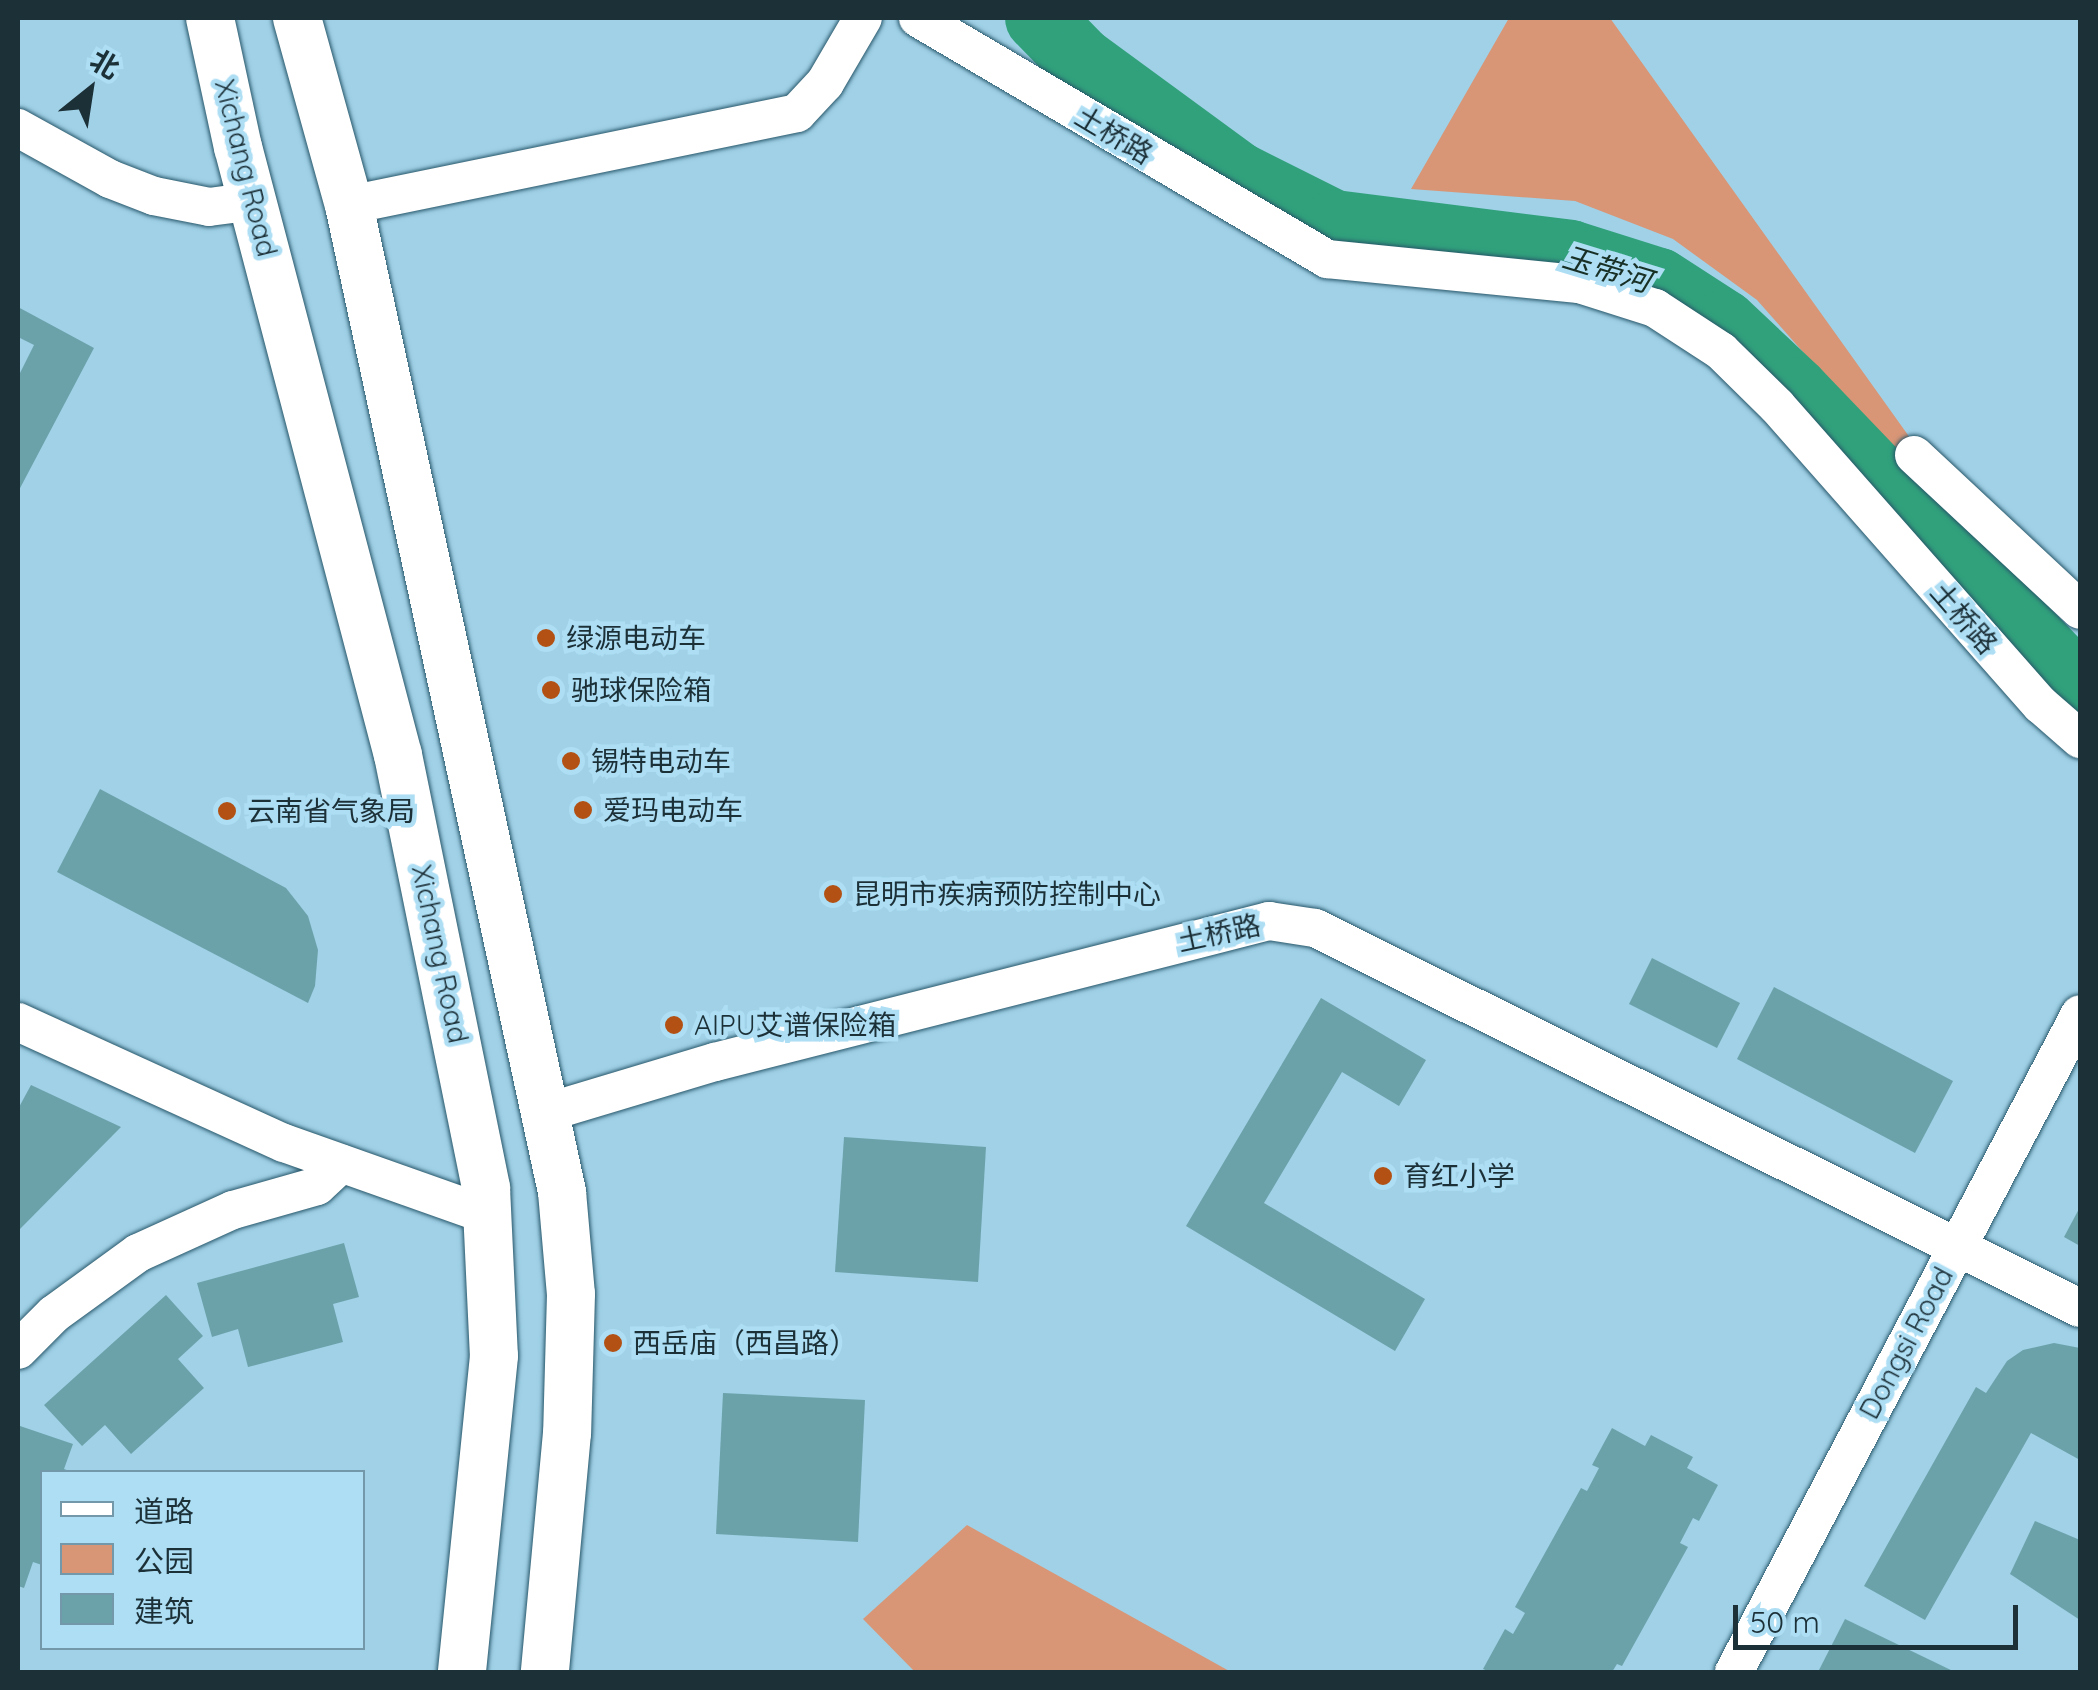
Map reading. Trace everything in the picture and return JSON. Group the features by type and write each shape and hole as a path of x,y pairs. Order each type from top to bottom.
{"main road":[{"name":"Xichang Road","path":"210,18 398,755 468,1086 487,1215 494,1356 462,1672"},
{"path":"296,18 349,205 548,1112 562,1192 570,1294 566,1433 545,1672"}],"street":[{"path":"349,205 797,113 824,84 863,18"},
{"name":"土桥路","path":"918,18 1328,259 1578,284 1655,308 1721,351 1777,406 2041,705 2080,739"},
{"path":"18,128 110,179 154,196 209,207 254,201"},
{"path":"1914,455 2080,610"},
{"name":"土桥路","path":"548,1112 715,1062 1269,921 1315,928 2080,1308"},
{"name":"Dongsi Road","path":"1734,1672 2080,1014"},
{"path":"18,1022 284,1143 487,1215"},
{"path":"18,1350 54,1314 138,1254 233,1210 317,1186 341,1164"}],"green space":[{"path":"1509,18 1610,18 1953,498 1939,506 1757,300 1673,239 1575,201 1411,189"},
{"path":"967,1525 1231,1672 915,1672 863,1619"}],"building":[{"path":"18,307 94,348 18,492 18,377 34,345 18,337"},
{"path":"100,789 286,888 308,916 318,950 315,986 308,1003 57,872"},
{"path":"1652,958 1740,1003 1717,1048 1629,1004"},
{"path":"1774,987 1953,1081 1915,1153 1737,1059"},
{"path":"1321,998 1426,1060 1399,1106 1342,1072 1264,1203 1425,1299 1395,1351 1186,1226"},
{"path":"31,1085 121,1127 18,1231 18,1109"},
{"path":"844,1137 986,1147 978,1282 835,1272"},
{"path":"2080,1207 2080,1246 2064,1237"},
{"path":"344,1243 359,1297 333,1304 343,1342 248,1367 238,1329 212,1337 197,1283"},
{"path":"166,1295 203,1336 178,1359 204,1388 131,1454 105,1425 82,1446 44,1405"},
{"path":"2054,1343 2080,1348 2080,1460 2031,1433 1925,1620 1864,1586 1976,1387 1986,1393 2007,1361 2023,1350"},
{"path":"723,1393 865,1400 858,1542 716,1534"},
{"path":"20,1426 73,1444 67,1470 40,1470 40,1564 33,1562 24,1588 18,1586"},
{"path":"1612,1428 1645,1446 1651,1435 1693,1457 1687,1468 1718,1485 1699,1521 1693,1518 1680,1543 1688,1547 1622,1666 1617,1664 1612,1672 1483,1669 1505,1629 1513,1634 1525,1613 1515,1607 1581,1488 1587,1491 1599,1468 1592,1465"},
{"path":"2035,1521 2080,1540 2080,1620 2010,1574"},
{"path":"1845,1619 1955,1672 1818,1672"}],"waterway":[{"name":"玉带河","path":"1039,18 1081,61 1238,176 1334,224 1570,254 1659,282 1724,324 1795,391 2080,688"}],"place":[{"name":"绿源电动车","path":"546,638"},
{"name":"驰球保险箱","path":"551,690"},
{"name":"锡特电动车","path":"571,761"},
{"name":"爱玛电动车","path":"583,810"},
{"name":"云南省气象局","path":"227,811"},
{"name":"昆明市疾病预防控制中心","path":"833,894"},
{"name":"AIPU艾谱保险箱","path":"674,1025"},
{"name":"育红小学","path":"1383,1176"},
{"name":"西岳庙（西昌路）","path":"613,1343"}]}
